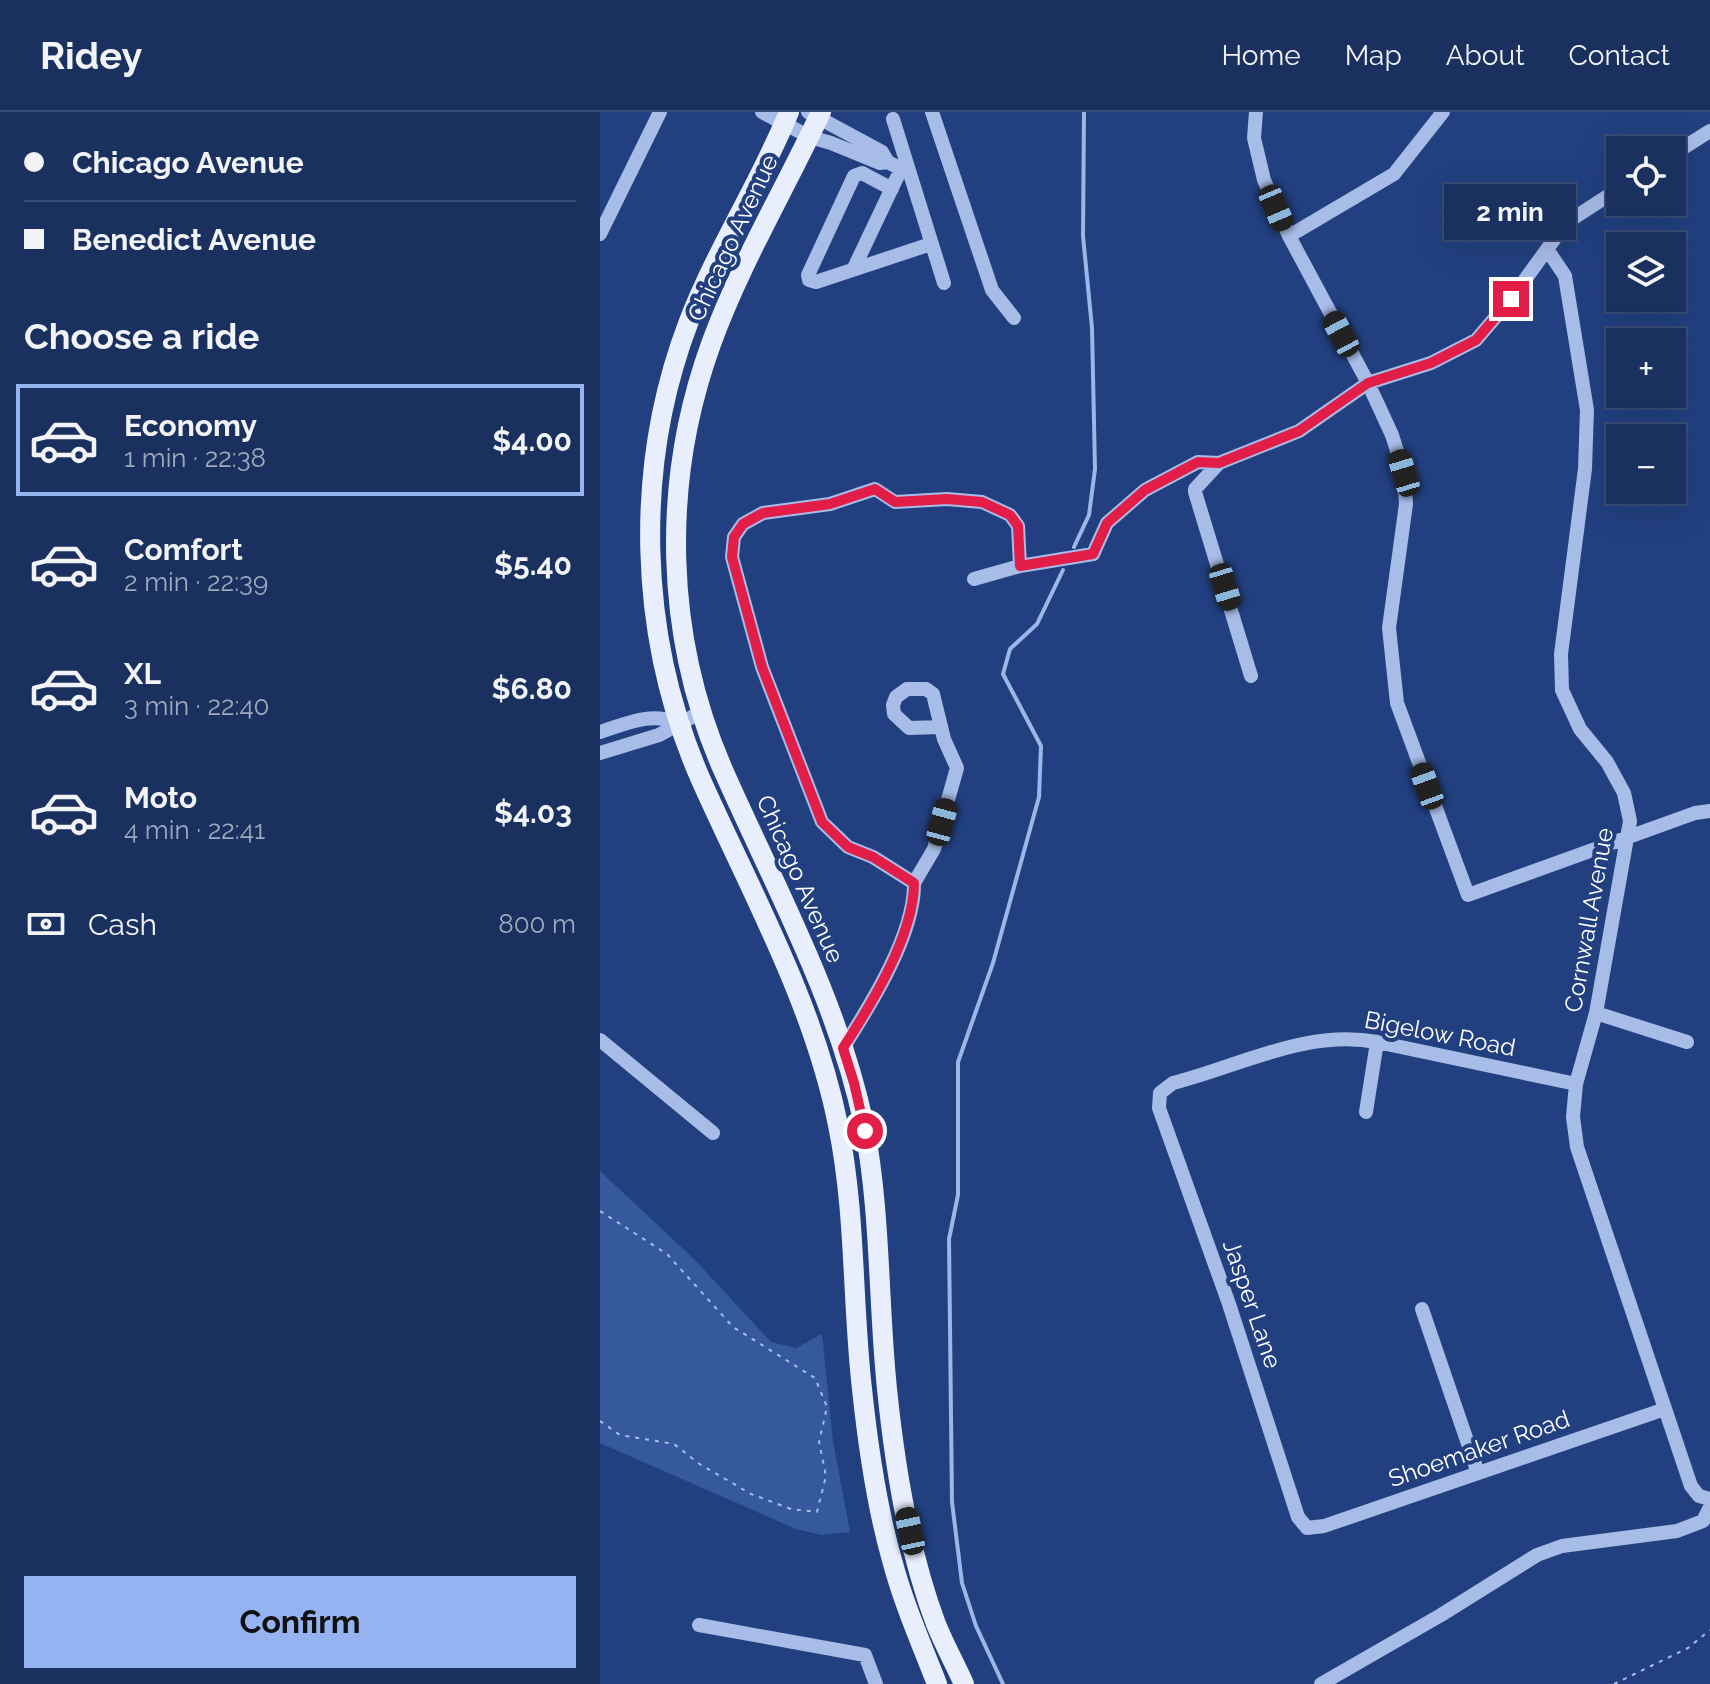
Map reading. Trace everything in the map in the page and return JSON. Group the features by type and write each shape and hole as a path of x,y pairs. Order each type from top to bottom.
{"main road":[{"name":"Chicago Avenue","path":"816,114 810,137 712,341 693,401 682,452 674,542 681,623 701,712 713,745 801,942 854,1083 865,1131 873,1200 887,1389 898,1476 936,1622 964,1684"},
{"name":"Chicago Avenue","path":"787,118 689,321 668,385 656,440 648,536 656,622 679,722 690,754 811,1030 829,1086 839,1130 848,1197 861,1386 873,1476 892,1561 937,1684"}],"street":[{"path":"600,234 660,112"},
{"path":"762,112 787,118 810,137 900,168"},
{"path":"932,112 992,290 1014,318"},
{"path":"1256,112 1254,138 1264,180 1289,236 1368,383 1392,435 1404,473 1406,504 1389,628 1397,703 1468,895 1695,813 1710,811"},
{"path":"1289,236 1394,174 1443,112"},
{"path":"816,114 882,152 900,168"},
{"path":"893,119 900,168 944,283"},
{"path":"1686,146 1710,131"},
{"path":"854,268 900,168"},
{"path":"892,189 862,173 854,176 808,275 809,280 816,282 931,244"},
{"path":"974,579 1020,566 1093,554 1107,523 1145,490 1198,462 1219,463 1299,431 1368,383 1431,363 1476,340 1511,299 1566,223 1606,197"},
{"name":"Cornwall Avenue","path":"1547,249 1565,276 1587,410 1585,469 1561,654 1562,690 1580,729 1607,762 1624,793 1630,821 1596,1013 1576,1084 1573,1117 1577,1147 1691,1486 1699,1496 1710,1499"},
{"path":"1219,463 1195,492 1251,676"},
{"path":"914,883 873,857 848,847 822,822 762,667 732,557 734,537 743,524 763,513 830,504 875,489 895,502 947,499 982,502 1010,515 1018,526 1020,566"},
{"path":"600,753 659,735 701,712"},
{"path":"600,732 649,717 679,722"},
{"path":"843,1048 890,969 914,900 914,883 934,849 957,768 941,727"},
{"path":"1596,1013 1687,1042"},
{"name":"Bigelow Road","path":"1160,1093 1173,1083 1300,1044 1354,1038 1576,1084"},
{"path":"600,1040 713,1133"},
{"path":"1366,1112 1377,1042"},
{"name":"Jasper Lane","path":"1160,1093 1159,1108 1229,1304 1298,1517 1307,1528"},
{"path":"1422,1309 1478,1473"},
{"name":"Shoemaker Road","path":"1307,1528 1324,1526 1665,1409"},
{"path":"1321,1684 1537,1555 1562,1546 1677,1531 1703,1521 1710,1507"},
{"path":"699,1625 865,1655 876,1684"}],"path":[{"path":"600,1211 667,1254 733,1327 815,1378 827,1407 819,1442 826,1476 817,1512 791,1509 751,1494 698,1463 674,1444 620,1435 600,1421"},
{"path":"1614,1684 1688,1648 1710,1630"}],"shaded area":[{"path":"600,1171 694,1259 771,1342 796,1348 822,1334 833,1441 850,1532 821,1535 796,1529 600,1443"}],"waterway":[{"path":"1074,547 1089,515 1095,469 1092,328 1083,236 1084,112"},
{"path":"1003,1684 976,1626 962,1583 952,1502 949,1239 958,1195 958,1062 993,963 1039,797 1041,746 1003,674 1010,649 1037,624 1063,570"}],"route":[{"path":"865,1131 843,1048 890,969 914,900 914,883 873,857 848,847 822,822 762,667 732,557 734,537 743,524 763,513 830,504 875,489 895,502 947,499 982,502 1010,515 1018,526 1020,566 1093,554 1107,523 1145,490 1198,462 1219,463 1299,431 1368,383 1431,363 1476,340 1511,299"}]}
